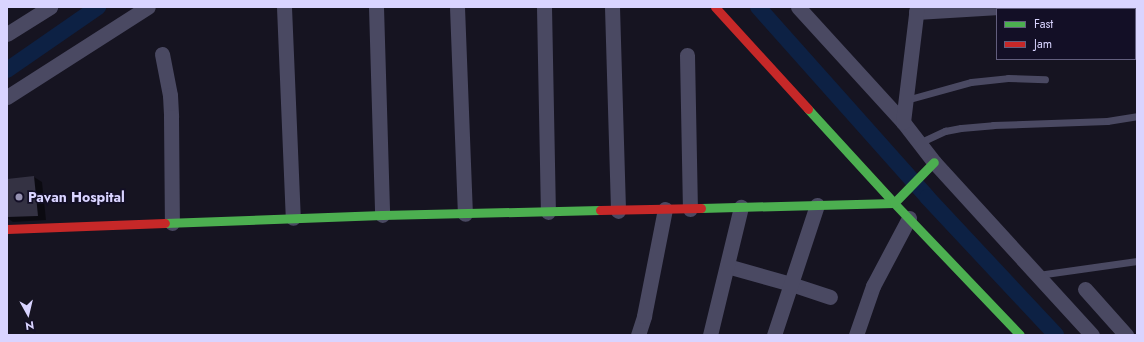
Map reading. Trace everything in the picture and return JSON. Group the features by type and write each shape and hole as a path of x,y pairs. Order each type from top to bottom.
{"street":[{"path":"7,34 50,7"},
{"path":"7,97 148,7"},
{"path":"284,7 293,218"},
{"path":"376,7 382,215"},
{"path":"457,7 465,214"},
{"path":"544,7 548,212"},
{"path":"612,7 618,211"},
{"path":"715,7 894,203 1020,335"},
{"path":"798,7 903,122 919,143 929,166 1038,275 1092,335"},
{"path":"903,122 916,10 999,7"},
{"path":"162,54 170,95 172,224"},
{"path":"687,55 690,209"},
{"path":"7,229 382,215 618,211 894,203 929,166"},
{"path":"774,335 817,205"},
{"path":"712,334 741,207"},
{"path":"638,335 644,316 665,209"},
{"path":"856,335 873,286 909,218"},
{"path":"727,266 791,284 830,297"},
{"path":"1085,289 1126,335"}],"lane":[{"path":"906,100 971,82 1008,78 1045,79"},
{"path":"919,143 945,131 960,128 993,125 1107,121 1137,116"},
{"path":"1038,275 1137,261"}],"building":[{"path":"34,176 38,216 7,217 7,179"}],"waterway":[{"path":"7,70 98,7"},
{"path":"758,7 927,197 1056,335"}],"traffic: fast":[{"path":"808,109 894,203 1020,335"},
{"path":"701,208 894,203 934,162"},
{"path":"165,223 382,215 600,210"}],"traffic: jam":[{"path":"715,7 808,109"},
{"path":"600,210 701,208"},
{"path":"7,229 165,223"}],"place":[{"name":"Pavan Hospital","path":"19,197"}]}
